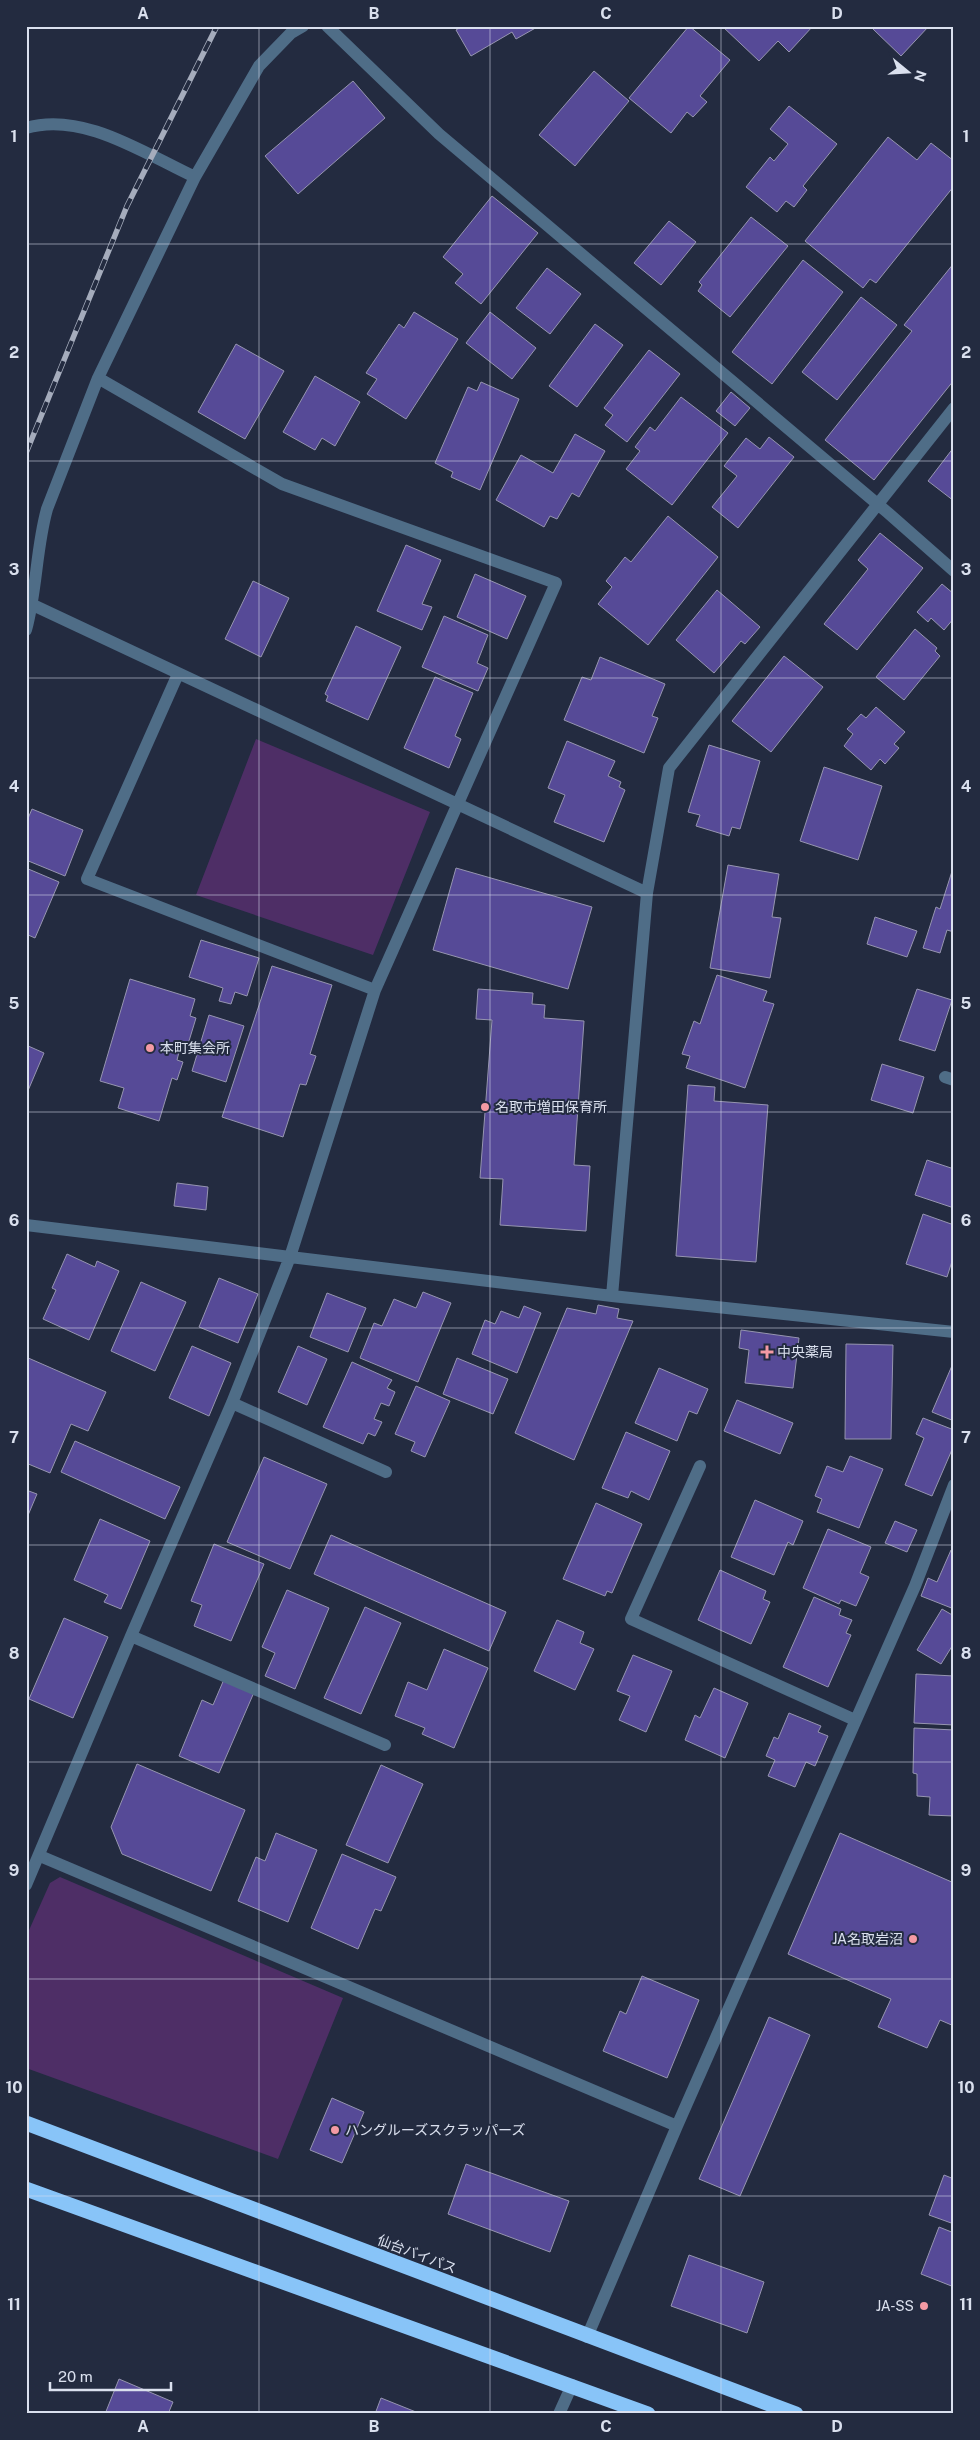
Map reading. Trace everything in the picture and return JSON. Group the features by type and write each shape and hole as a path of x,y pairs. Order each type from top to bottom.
{"highway":[{"name":"仙台バイパス","path":"26,2123 796,2414"},
{"path":"26,2189 648,2414"}],"street":[{"path":"26,630 33,606 43,524 98,378 195,177 259,66 291,33 303,26"},
{"path":"327,26 439,134 878,504 954,572"},
{"path":"26,128 36,125 68,124 100,132 195,177"},
{"path":"26,1885 33,1862 232,1403 290,1257 375,990 459,805 556,583 282,484 98,378"},
{"path":"612,1296 647,894 669,768 954,408"},
{"path":"33,606 647,894"},
{"path":"178,674 87,878 375,990"},
{"path":"26,1225 612,1296 954,1332"},
{"path":"232,1403 386,1472"},
{"path":"700,1466 631,1620 855,1720"},
{"path":"588,2336 677,2126 915,1586 954,1485"},
{"path":"131,1636 385,1745"},
{"path":"33,1862 677,2126"},
{"path":"559,2414 572,2385"}],"shaded area":[{"path":"256,739 430,812 373,955 196,895"},
{"path":"60,1877 343,1998 278,2159 26,2068 26,1937 50,1883"}],"building":[{"path":"463,26 539,26 516,39 512,32 471,56 456,30"},
{"path":"689,26 730,60 700,96 707,102 693,117 687,112 671,133 629,98"},
{"path":"722,26 813,26 789,52 778,41 759,61"},
{"path":"875,26 929,26 901,56 873,29"},
{"path":"594,71 629,101 575,166 539,135"},
{"path":"353,81 385,118 298,194 265,156"},
{"path":"789,106 837,144 803,186 807,190 794,207 786,201 777,212 746,187 770,157 774,161 788,144 770,129"},
{"path":"888,137 917,160 931,143 954,161 954,186 876,283 870,279 863,288 805,241"},
{"path":"492,196 538,233 481,304 455,283 463,274 443,257"},
{"path":"751,217 788,246 730,317 698,291 702,285 699,282"},
{"path":"669,221 696,242 661,285 634,263"},
{"path":"803,260 843,292 772,384 732,352"},
{"path":"954,263 954,380 874,480 825,440 912,331 904,325"},
{"path":"547,268 581,294 550,334 516,308"},
{"path":"861,297 897,325 837,400 802,372"},
{"path":"414,312 458,339 406,419 367,394 377,379 366,373 399,324 404,328"},
{"path":"490,312 536,348 512,379 466,343"},
{"path":"595,324 623,345 577,407 549,386"},
{"path":"236,344 284,371 245,439 198,412"},
{"path":"649,350 680,374 627,442 605,425 613,415 604,408"},
{"path":"315,376 360,402 335,446 322,438 315,450 283,432"},
{"path":"481,382 519,399 480,490 451,477 453,472 435,463 468,387 477,391"},
{"path":"731,392 750,408 735,426 716,411"},
{"path":"681,397 728,433 672,505 626,469 640,451 635,447 650,427 655,431"},
{"path":"575,434 605,451 579,497 572,493 557,519 550,516 544,527 496,500 521,455 553,473"},
{"path":"769,437 794,457 738,528 712,507 737,476 724,466 746,438 760,449"},
{"path":"954,447 954,501 928,481"},
{"path":"668,516 718,557 648,645 598,604 612,587 606,581 625,557 631,562"},
{"path":"880,533 923,568 857,650 824,624 868,569 858,560"},
{"path":"406,545 441,560 422,604 432,607 422,630 377,611"},
{"path":"475,574 526,596 507,639 457,617"},
{"path":"253,581 289,598 261,657 225,639"},
{"path":"942,584 954,594 954,618 944,630 931,618 928,622 917,612"},
{"path":"717,590 760,627 745,644 741,641 714,673 676,640"},
{"path":"444,616 488,635 477,663 488,668 478,691 422,667"},
{"path":"356,626 401,647 368,720 326,701 328,696 325,694"},
{"path":"915,629 937,648 935,651 940,656 904,700 876,677"},
{"path":"784,656 823,687 771,752 732,721"},
{"path":"600,657 665,684 652,716 658,718 644,753 564,720 582,677 591,680"},
{"path":"435,677 473,693 455,736 461,739 449,768 404,748"},
{"path":"876,707 905,732 894,744 899,748 885,764 880,759 871,770 844,746 853,734 847,729 861,714 866,718"},
{"path":"567,741 615,761 608,776 621,782 619,787 625,790 604,842 554,822 565,795 548,788"},
{"path":"709,745 760,761 740,829 732,827 729,836 696,826 700,815 688,812"},
{"path":"824,767 882,786 858,860 800,841"},
{"path":"32,809 83,830 65,876 26,860 26,823"},
{"path":"728,865 779,874 772,917 781,918 770,978 710,968"},
{"path":"954,865 954,932 947,930 940,953 923,948 936,907 940,909"},
{"path":"26,868 59,882 35,938 26,934"},
{"path":"456,868 592,907 568,989 433,950"},
{"path":"875,917 917,931 907,957 867,944"},
{"path":"201,940 259,958 247,996 235,992 231,1004 219,1001 223,988 189,977"},
{"path":"272,966 332,985 310,1054 316,1056 306,1085 300,1084 283,1137 222,1117"},
{"path":"717,975 767,991 763,1001 774,1004 745,1088 686,1068 690,1056 682,1054 694,1021 700,1024"},
{"path":"130,979 195,999 190,1016 196,1018 185,1054 179,1052 177,1060 183,1062 177,1080 172,1078 159,1121 118,1108 124,1088 100,1081"},
{"path":"478,989 533,993 532,1004 545,1005 544,1018 584,1021 574,1165 590,1166 586,1231 500,1225 503,1179 480,1178 492,1020 476,1019"},
{"path":"917,989 952,1000 935,1051 899,1040"},
{"path":"209,1015 244,1026 226,1082 192,1071"},
{"path":"26,1045 44,1053 27,1093 26,1093"},
{"path":"882,1064 924,1077 913,1113 871,1100"},
{"path":"688,1085 715,1087 714,1101 768,1105 756,1262 676,1256"},
{"path":"927,1160 954,1169 954,1208 915,1195"},
{"path":"177,1183 208,1187 206,1210 174,1206"},
{"path":"923,1214 954,1225 954,1255 947,1277 906,1264"},
{"path":"67,1254 95,1267 97,1261 119,1271 89,1340 43,1319 56,1290 52,1288"},
{"path":"219,1278 258,1294 238,1343 199,1327"},
{"path":"141,1282 186,1302 155,1371 111,1351"},
{"path":"423,1292 451,1303 418,1382 360,1358 374,1323 382,1326 394,1299 416,1308"},
{"path":"327,1293 366,1308 348,1352 310,1337"},
{"path":"598,1305 619,1309 617,1318 633,1321 574,1460 515,1433 567,1308 596,1314"},
{"path":"524,1306 541,1313 517,1373 472,1354 485,1320 495,1324 501,1311 519,1318"},
{"path":"741,1330 799,1338 793,1388 745,1383 749,1350 739,1348"},
{"path":"846,1344 893,1345 891,1439 845,1439"},
{"path":"192,1346 231,1363 209,1416 169,1398"},
{"path":"298,1346 327,1359 307,1405 278,1392"},
{"path":"26,1357 106,1392 88,1431 71,1424 50,1473 26,1463"},
{"path":"457,1358 508,1379 493,1414 443,1394"},
{"path":"954,1361 954,1421 932,1412"},
{"path":"352,1362 392,1380 387,1388 395,1392 389,1406 381,1403 374,1419 382,1422 375,1436 368,1433 363,1444 323,1427"},
{"path":"659,1368 708,1389 697,1414 689,1411 677,1441 635,1423"},
{"path":"416,1386 450,1401 425,1457 411,1451 415,1442 395,1434"},
{"path":"737,1400 793,1423 780,1454 724,1431"},
{"path":"923,1418 954,1430 954,1445 932,1496 905,1485 924,1438 916,1434"},
{"path":"626,1432 670,1451 649,1500 631,1491 628,1498 602,1488"},
{"path":"75,1441 180,1487 165,1519 61,1472"},
{"path":"850,1456 883,1469 859,1528 817,1512 822,1499 815,1496 827,1466 843,1472"},
{"path":"264,1457 327,1484 290,1569 227,1542"},
{"path":"26,1490 37,1494 26,1520"},
{"path":"755,1500 803,1521 793,1545 788,1542 774,1575 731,1557"},
{"path":"596,1503 642,1524 612,1593 607,1591 605,1596 563,1579"},
{"path":"100,1519 150,1541 121,1609 104,1602 108,1595 74,1580"},
{"path":"895,1521 917,1530 907,1552 885,1543"},
{"path":"828,1529 871,1547 860,1573 869,1577 856,1606 841,1600 839,1604 803,1588"},
{"path":"331,1535 506,1612 489,1651 314,1574"},
{"path":"214,1544 264,1564 231,1641 194,1626 202,1605 191,1601"},
{"path":"951,1550 954,1552 954,1609 921,1596 928,1578 937,1582"},
{"path":"720,1570 766,1591 763,1599 770,1602 751,1644 698,1620"},
{"path":"287,1590 329,1608 295,1689 265,1676 275,1653 262,1647"},
{"path":"814,1597 841,1609 839,1615 852,1620 846,1633 851,1635 828,1687 783,1667"},
{"path":"365,1607 401,1623 361,1714 324,1698"},
{"path":"942,1609 954,1616 954,1643 941,1664 917,1650"},
{"path":"64,1618 108,1637 73,1718 29,1699"},
{"path":"557,1620 584,1632 580,1643 594,1649 575,1690 534,1671"},
{"path":"444,1649 488,1668 454,1748 422,1734 425,1728 395,1716 408,1682 427,1690"},
{"path":"633,1655 672,1671 646,1732 619,1720 630,1696 617,1691"},
{"path":"916,1674 954,1676 954,1725 914,1723"},
{"path":"225,1677 255,1690 219,1773 179,1756 202,1700 213,1705"},
{"path":"714,1688 748,1703 725,1758 685,1740 695,1715 700,1718"},
{"path":"789,1713 821,1726 818,1732 828,1736 815,1766 806,1762 795,1787 768,1776 775,1760 766,1756 774,1737 778,1739"},
{"path":"914,1728 954,1730 954,1816 929,1815 930,1797 917,1796 917,1774 913,1773"},
{"path":"137,1764 245,1810 211,1891 122,1854 111,1827"},
{"path":"381,1765 423,1784 388,1863 346,1845"},
{"path":"276,1833 317,1850 288,1922 238,1901 256,1857 265,1861"},
{"path":"840,1833 954,1883 954,2026 940,2020 927,2048 878,2027 891,1999 788,1954"},
{"path":"342,1854 396,1877 381,1911 375,1909 358,1949 311,1928"},
{"path":"642,1976 699,2000 667,2078 603,2051 620,2011 626,2014"},
{"path":"769,2017 810,2035 740,2196 699,2179"},
{"path":"332,2098 364,2112 342,2163 310,2150"},
{"path":"466,2164 569,2201 550,2252 448,2214"},
{"path":"944,2175 954,2179 954,2224 929,2215"},
{"path":"939,2227 954,2233 954,2287 921,2274"},
{"path":"689,2255 764,2282 747,2333 671,2306"},
{"path":"119,2379 173,2402 168,2414 105,2414"},
{"path":"381,2398 421,2414 375,2414"}],"railway":[{"path":"26,453 127,206 217,26"}],"place":[{"name":"本町集会所","path":"150,1048"},
{"name":"名取市増田保育所","path":"485,1107"},
{"name":"中央薬局","path":"767,1352"},
{"name":"JA名取岩沼","path":"913,1939"},
{"name":"ハングルーズスクラッパーズ","path":"335,2130"},
{"name":"JA-SS","path":"924,2306"}]}
